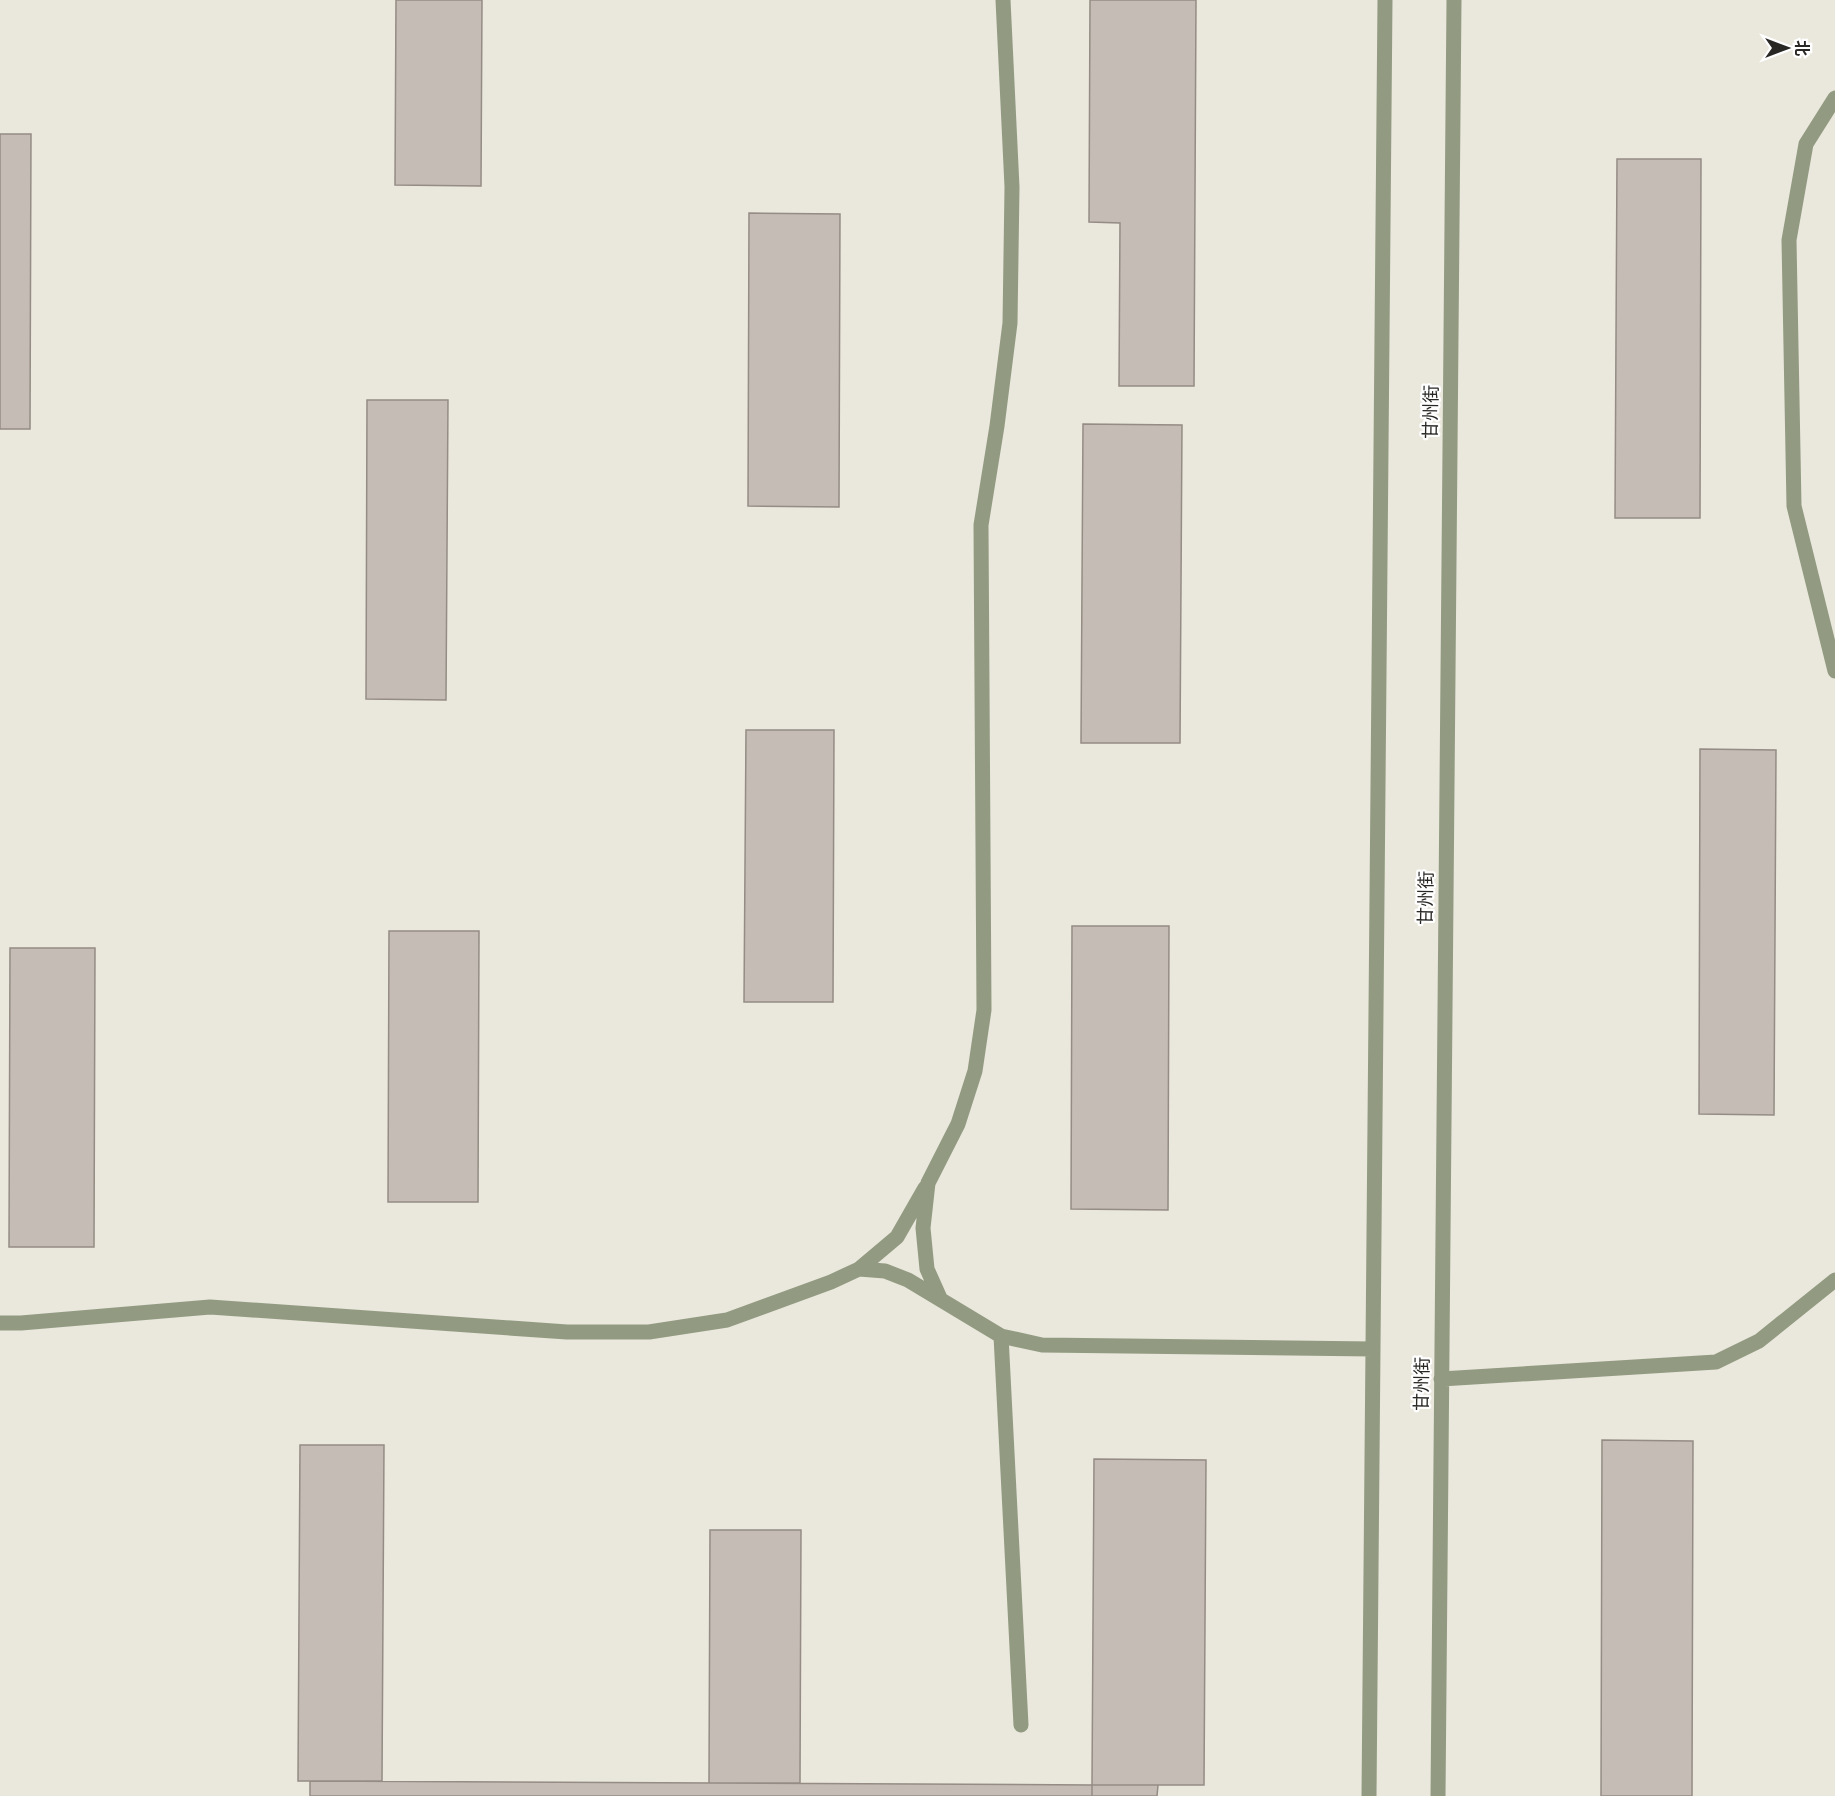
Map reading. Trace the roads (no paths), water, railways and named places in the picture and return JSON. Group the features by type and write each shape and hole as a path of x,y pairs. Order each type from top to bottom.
{"street":[{"path":"0,1323 210,1308 567,1332 650,1332 728,1320 831,1282 859,1269 897,1237 958,1124 975,1071 984,1010 981,525 997,426 1010,312 1012,187 1003,0"},
{"path":"1368,1796 1385,0"},
{"name":"甘州街","path":"1437,1796 1454,0"},
{"path":"1835,98 1806,144 1789,240 1794,506 1835,671"},
{"path":"928,1183 923,1228 927,1269 940,1298"},
{"path":"859,1269 885,1271 908,1280 1001,1336 1042,1345 1373,1349"},
{"path":"1441,1379 1716,1362 1759,1341 1835,1280"},
{"path":"1001,1336 1021,1725"}]}
